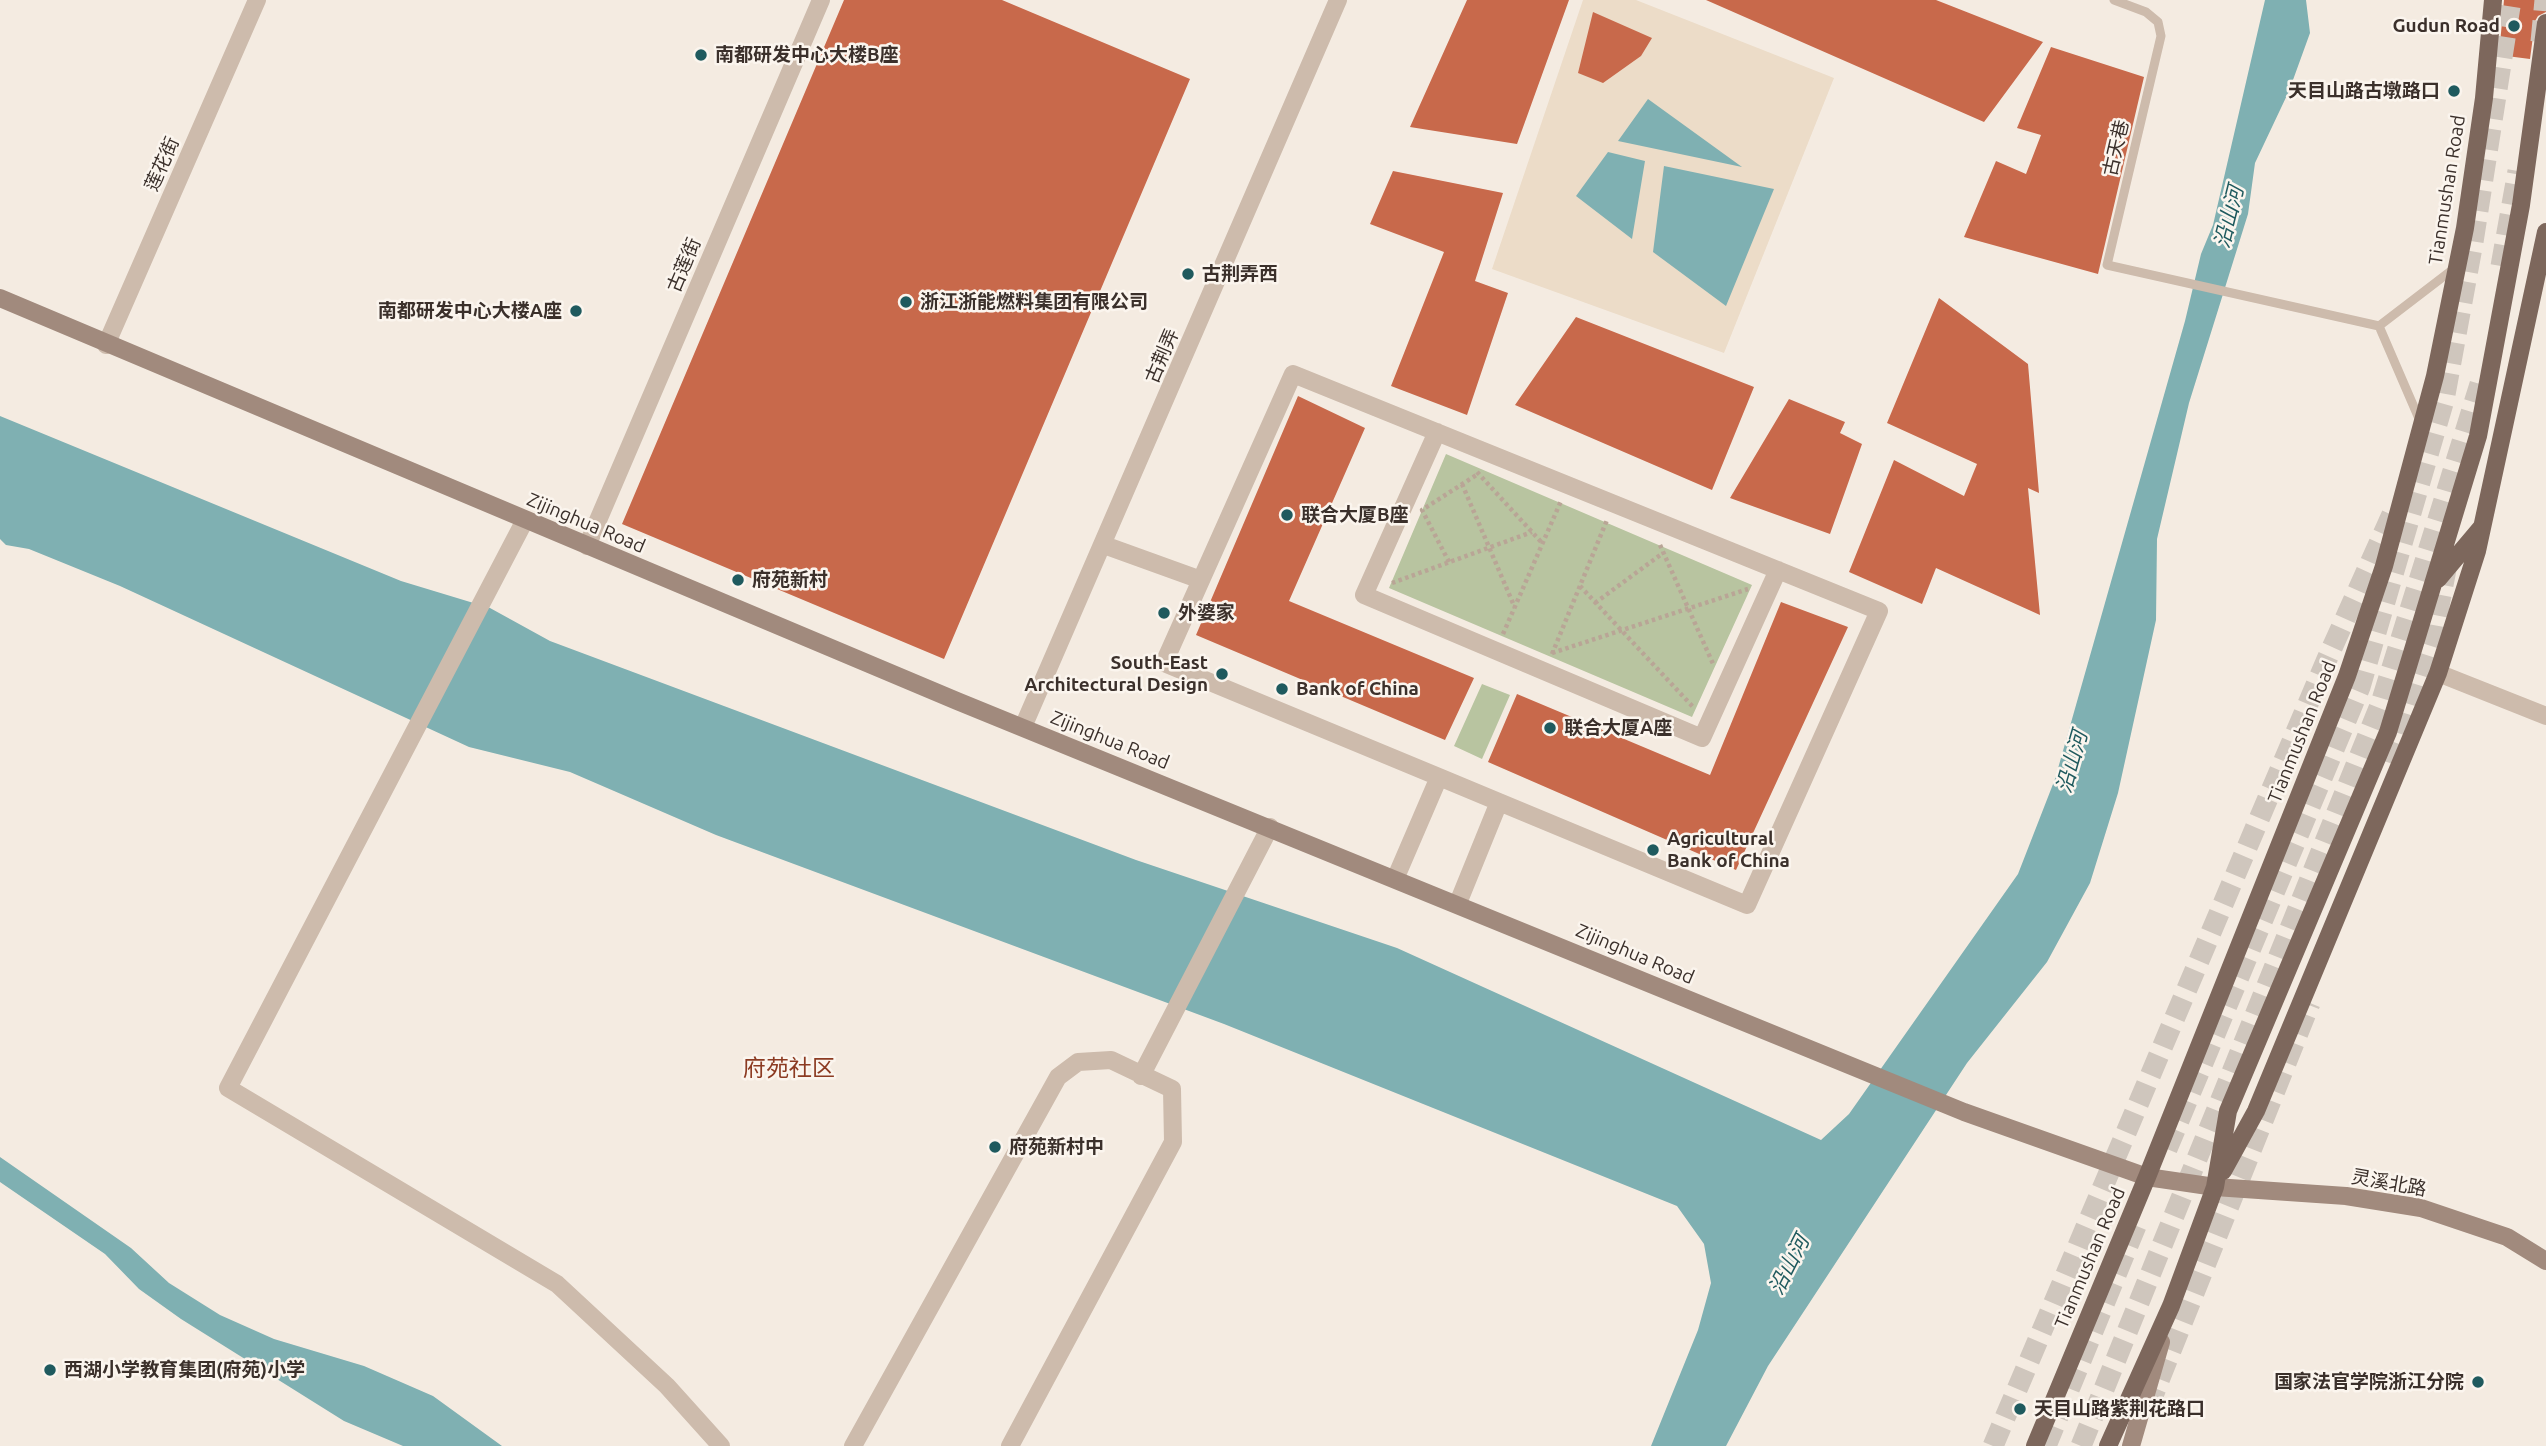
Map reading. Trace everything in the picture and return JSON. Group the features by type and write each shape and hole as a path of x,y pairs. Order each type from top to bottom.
{"main road":[{"name":"Tianmushan Road","path":"2035,1446 2147,1177 2347,676 2384,566 2421,425 2457,266 2482,111 2493,0"},
{"path":"2215,1186 2228,1111 2389,732 2478,436 2521,205 2546,23"},
{"path":"2108,1446 2171,1306 2215,1186 2256,1111 2438,673 2482,527 2546,232"},
{"path":"2433,584 2482,527"}],"street":[{"name":"莲花街","path":"106,345 257,0"},
{"name":"古莲街","path":"587,546 821,0"},
{"name":"古荆弄","path":"1023,727 1338,0"},
{"name":"Zijinghua Road","path":"0,298 587,546 1023,727 1396,877 1854,1068 1964,1112 2147,1177 2215,1186"},
{"path":"1293,374 1437,432 1878,611 1747,905 1164,663 1293,374"},
{"path":"1437,432 1364,595 1702,738 1778,570"},
{"path":"525,520 228,1088 557,1284 667,1386 721,1446"},
{"path":"1104,545 1201,580"},
{"path":"2438,673 2546,716"},
{"path":"1396,877 1438,777"},
{"path":"1458,903 1499,803"},
{"path":"1141,1076 1270,827"},
{"path":"853,1446 1058,1077 1077,1062 1111,1060 1172,1090 1173,1142 1010,1446"},
{"name":"灵溪北路","path":"2215,1186 2346,1196 2421,1208 2507,1237 2546,1261"},
{"path":"2131,1446 2171,1306"}],"lane":[{"name":"古天巷","path":"2114,0 2146,12 2158,22 2161,36 2107,265 2379,326"},
{"path":"2421,425 2379,326 2457,266"}],"path":[{"path":"1469,464 1543,544"},
{"path":"1449,562 1422,510 1478,474"},
{"path":"1462,484 1515,608"},
{"path":"1495,651 1567,485"},
{"path":"1544,671 1613,503"},
{"path":"1391,583 1532,532"},
{"path":"1660,545 1714,667"},
{"path":"1595,603 1663,553"},
{"path":"1580,586 1695,710"},
{"path":"1552,653 1750,588"}],"green space":[{"path":"1446,454 1752,585 1692,717 1389,588"},
{"path":"1482,684 1510,695 1482,759 1454,746"}],"shaded area":[{"path":"1583,0 1636,0 1834,78 1724,353 1492,269"}],"water":[{"name":"沿山河","path":"2265,0 2306,0 2310,33 2289,91 2255,163 2248,214 2189,403 2157,539 2156,620 2118,793 2090,883 2047,962 1967,1063 1768,1366 1726,1446 1651,1446 1698,1330 1711,1283 1704,1244 1677,1206 1224,1024 716,835 570,772 469,747 120,586 29,549 6,545 0,539 0,416 401,581 490,608 550,641 1136,860 1397,948 1821,1140 1849,1114 2018,874 2055,779 2185,321 2201,254 2213,225"},
{"path":"1648,99 1742,167 1618,141"},
{"path":"1608,152 1645,161 1632,239 1576,196"},
{"path":"1664,166 1774,189 1726,306 1653,252"},
{"path":"0,1157 131,1248 169,1283 220,1315 274,1339 364,1366 433,1396 502,1446 403,1446 344,1421 181,1319 139,1289 105,1254 0,1182"}],"building":[{"name":"浙江浙能燃料集团有限公司","path":"844,0 1002,0 1190,79 944,659 622,524"},
{"path":"1467,0 1569,0 1517,144 1410,127"},
{"path":"1706,0 1936,0 2043,42 1984,122"},
{"path":"2504,0 2546,0 2546,12 2535,21 2530,59 2499,55"},
{"path":"1593,12 1652,38 1641,56 1603,83 1578,73"},
{"path":"2051,47 2144,77 2098,274 1964,237 1996,161 2026,174 2041,135 2017,128"},
{"path":"1393,171 1503,193 1475,281 1508,293 1467,415 1391,386 1444,252 1370,224"},
{"path":"1939,298 2028,364 2039,493 2028,488 2040,615 1936,568 1922,604 1849,572 1894,460 1964,496 1977,464 1887,423"},
{"path":"1576,317 1754,387 1712,490 1515,405"},
{"name":"联合大厦B座","path":"1298,396 1365,428 1289,601 1474,678 1445,740 1196,635"},
{"path":"1789,399 1845,422 1840,433 1862,444 1830,534 1730,498"},
{"name":"联合大厦A座","path":"1781,602 1848,627 1736,870 1488,762 1517,694 1710,775"}],"tunnel":[{"path":"2167,1149 2360,687 2444,400 2473,242 2511,0"},
{"path":"2541,42 2545,0"},
{"path":"2501,266 2518,171"},
{"path":"2081,1446 2381,703 2480,384"},
{"path":"1993,1446 2327,659 2394,510"},
{"path":"2393,764 2433,637 2448,559"},
{"path":"2148,1408 2310,1003"},
{"path":"2046,1446 2138,1221"}],"place":[{"name":"Gudun Road","path":"2514,26"},
{"name":"南都研发中心大楼B座","path":"701,55"},
{"name":"天目山路古墩路口","path":"2454,91"},
{"name":"古荆弄西","path":"1188,274"},
{"name":"浙江浙能燃料集团有限公司","path":"906,302"},
{"name":"南都研发中心大楼A座","path":"576,311"},
{"name":"联合大厦B座","path":"1287,515"},
{"name":"府苑新村","path":"738,580"},
{"name":"外婆家","path":"1164,613"},
{"name":"South-East Architectural Design","path":"1222,674"},
{"name":"Bank of China","path":"1282,689"},
{"name":"联合大厦A座","path":"1550,728"},
{"name":"Agricultural Bank of China","path":"1653,850"},
{"name":"府苑新村中","path":"995,1147"},
{"name":"西湖小学教育集团(府苑)小学","path":"50,1370"},
{"name":"国家法官学院浙江分院","path":"2478,1382"},
{"name":"天目山路紫荆花路口","path":"2020,1409"}],"district":[{"name":"府苑社区","path":"789,1068"}]}
